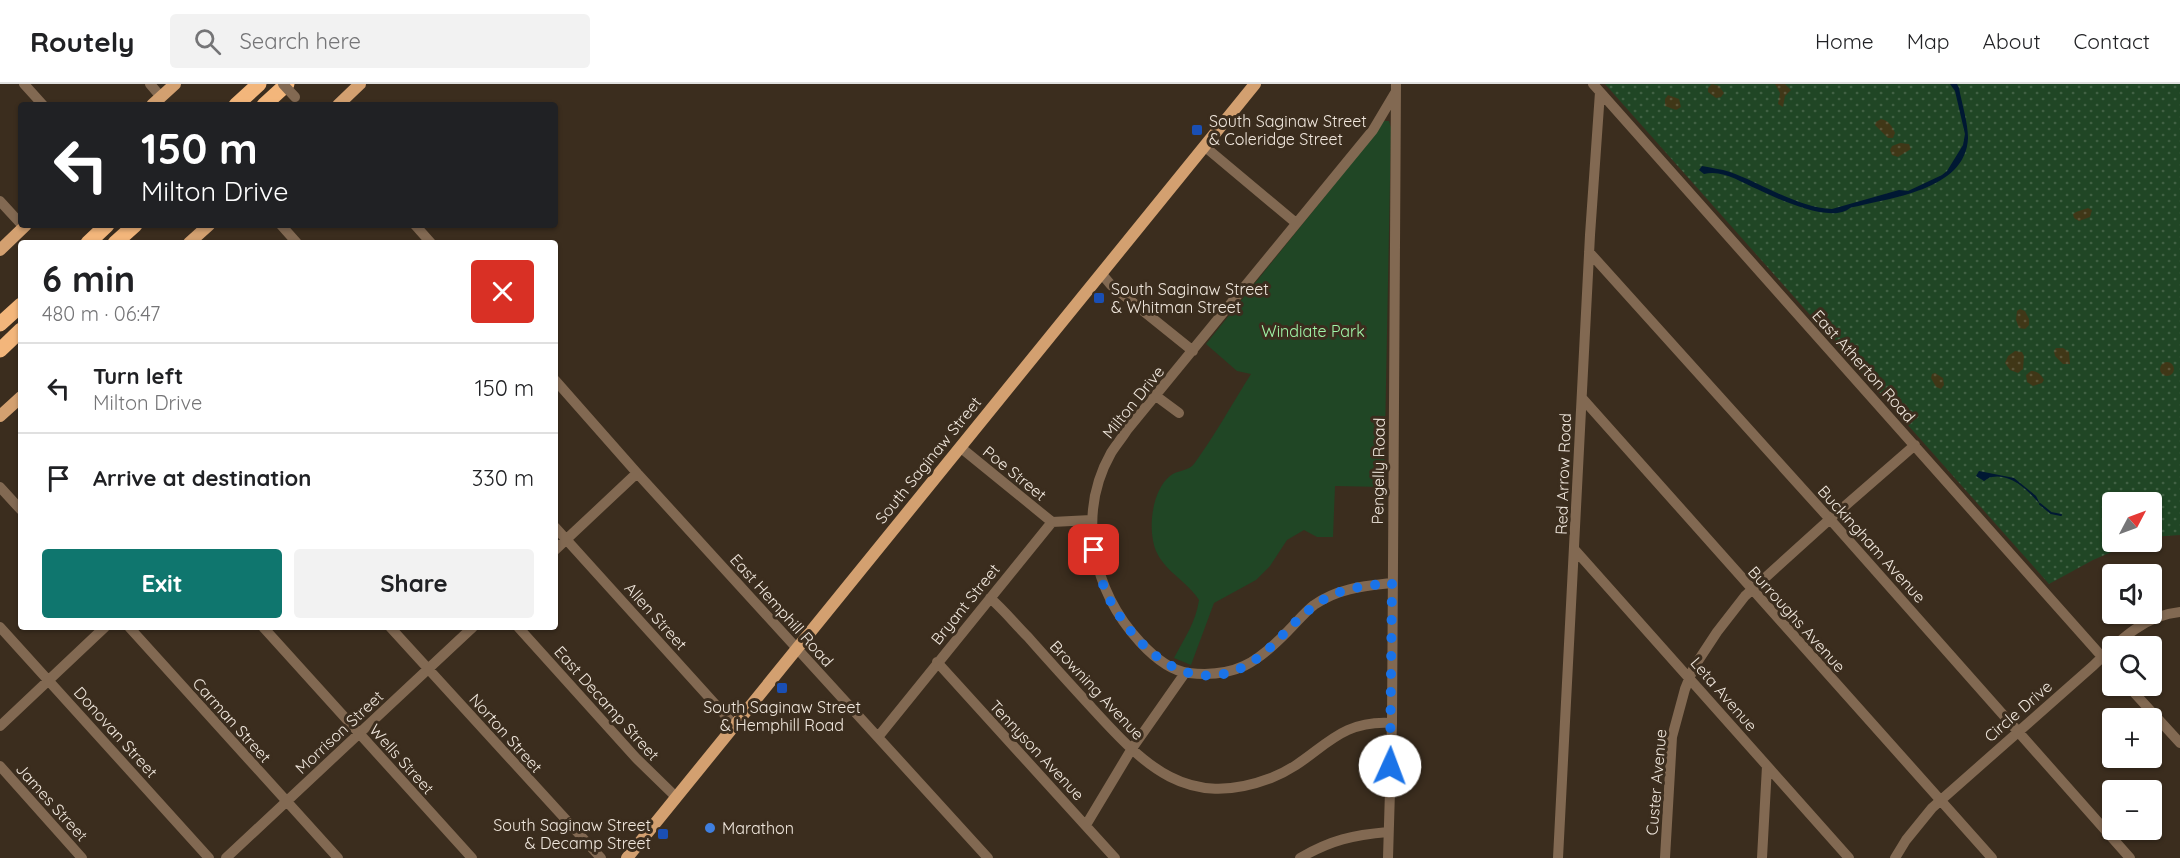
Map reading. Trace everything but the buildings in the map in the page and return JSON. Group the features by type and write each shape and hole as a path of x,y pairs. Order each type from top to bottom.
{"highway":[{"path":"239,102 259,84"},
{"path":"271,102 292,93"},
{"path":"91,240 104,228"},
{"path":"118,240 132,228"},
{"path":"0,324 18,308"},
{"path":"0,350 18,333"}],"main road":[{"path":"157,101 175,84"},
{"path":"341,102 360,84"},
{"name":"South Saginaw Street","path":"627,858 1255,84"},
{"path":"0,250 20,228"},
{"path":"192,240 206,228"},
{"path":"0,416 18,400"}],"street":[{"path":"24,84 40,102"},
{"path":"150,84 157,101"},
{"name":"Red Arrow Road","path":"1558,858 1597,88"},
{"name":"East Atherton Road","path":"1597,88 2102,657"},
{"name":"Milton Drive","path":"1392,583 1359,586 1335,593 1314,606 1256,659 1234,671 1214,675 1185,673 1166,664 1147,649 1134,635 1110,600 1094,550 1091,520 1096,491 1112,453 1373,130 1396,89"},
{"name":"Pengelly Road","path":"1388,858 1392,723 1396,89"},
{"path":"1204,146 1296,223"},
{"path":"0,201 18,220"},
{"path":"284,228 294,240"},
{"path":"418,228 429,240"},
{"name":"Buckingham Avenue","path":"1589,252 1830,519 2130,858"},
{"path":"1101,273 1111,285 1193,351"},
{"name":"East Hemphill Road","path":"558,383 988,858"},
{"path":"1156,396 1179,413"},
{"name":"Burroughs Avenue","path":"1582,398 1992,858"},
{"name":"Custer Avenue","path":"1665,858 1672,737 1694,667 1717,632 1752,590 1915,445"},
{"name":"Poe Street","path":"960,447 1052,522"},
{"path":"558,547 637,473"},
{"path":"0,487 18,507"},
{"path":"1052,522 1091,520"},
{"name":"Bryant Street","path":"878,737 1052,522"},
{"name":"Allen Street","path":"558,531 734,725"},
{"name":"Leta Avenue","path":"1575,550 1849,858"},
{"name":"Browning Avenue","path":"990,598 1131,750 1169,777 1192,786 1214,789 1254,784 1295,766 1338,734 1356,726 1380,722 1392,723"},
{"name":"Circle Drive","path":"2126,636 2160,616 2180,612"},
{"name":"Donovan Street","path":"0,627 209,858"},
{"path":"0,726 102,630"},
{"name":"Carman Street","path":"132,630 338,858"},
{"name":"Wells Street","path":"266,630 472,858"},
{"name":"Norton Street","path":"393,630 601,858"},
{"name":"Morrison Street","path":"226,858 469,630"},
{"name":"East Decamp Street","path":"521,630 636,758 676,797"},
{"name":"Circle Drive","path":"1895,858 1906,840 1940,800 2102,657"},
{"name":"Tennyson Avenue","path":"937,662 1115,858"},
{"path":"1086,825 1131,750 1185,673"},
{"path":"2137,696 2180,744"},
{"name":"James Street","path":"0,766 82,858"},
{"path":"1762,858 1767,766"},
{"path":"1300,858 1339,839 1356,834 1388,832"}],"green space":[{"path":"1605,84 2180,84 2180,535 2162,536 2162,492 2102,492 2102,552 2112,552 2049,584"},
{"name":"Windiate Park","path":"1384,121 1389,121 1391,128 1384,487 1335,486 1333,537 1317,537 1304,530 1287,540 1270,566 1256,580 1214,603 1191,665 1174,658 1186,637 1199,600 1166,566 1157,553 1152,535 1155,502 1170,476 1194,464 1251,374 1237,371 1206,344"}],"sand":[{"path":"1712,84 1719,86 1724,93 1721,97 1716,98 1708,92"},
{"path":"1775,84 1785,84 1791,90 1785,96 1783,107 1778,104 1780,93"},
{"path":"1668,95 1679,99 1681,107 1676,110 1665,106 1665,99"},
{"path":"1881,119 1893,128 1895,133 1893,138 1888,138 1875,125"},
{"path":"1900,143 1909,144 1911,149 1898,157 1892,155 1890,150 1892,146"},
{"path":"2088,208 2092,210 2090,217 2079,221 2074,218 2073,214"},
{"path":"2020,309 2025,311 2029,319 2029,325 2025,329 2019,328 2016,320 2017,311"},
{"path":"2056,348 2063,348 2069,352 2070,364 2063,364 2055,356"},
{"path":"2015,351 2022,352 2024,356 2023,369 2018,373 2010,370 2005,363 2008,356"},
{"path":"2167,362 2172,364 2174,369 2172,374 2167,376 2162,374 2160,369 2162,364"},
{"path":"2031,371 2040,375 2044,380 2042,383 2033,386 2027,382 2026,375"},
{"path":"1935,373 1943,378 1944,385 1941,389 1936,387 1931,378"}],"water":[{"path":"1950,84 1957,84 1959,88 1966,120 1968,138 1964,156 1954,170 1940,181 1922,189 1841,212 1818,212 1791,204 1724,175 1704,174 1699,170 1702,166 1727,171 1793,200 1819,208 1832,209 1899,190 1908,191 1947,171 1963,145 1965,134 1955,91"},
{"path":"1979,471 2014,478 2036,496 2040,504 2013,481 1991,477 1984,481 1976,476"}],"waterway":[{"path":"2040,504 2051,513 2061,515"}],"place":[{"name":"South Saginaw Street & Coleridge Street","path":"1197,130"},
{"name":"South Saginaw Street & Whitman Street","path":"1099,298"},
{"name":"South Saginaw Street & Hemphill Road","path":"782,688"},
{"name":"Marathon","path":"710,828"},
{"name":"South Saginaw Street & Decamp Street","path":"663,834"}],"route":[{"path":"1094,550 1110,600 1121,618 1147,649 1166,664 1185,673 1214,675 1234,671 1256,659 1314,606 1335,593 1359,586 1392,583 1390,766"}]}
